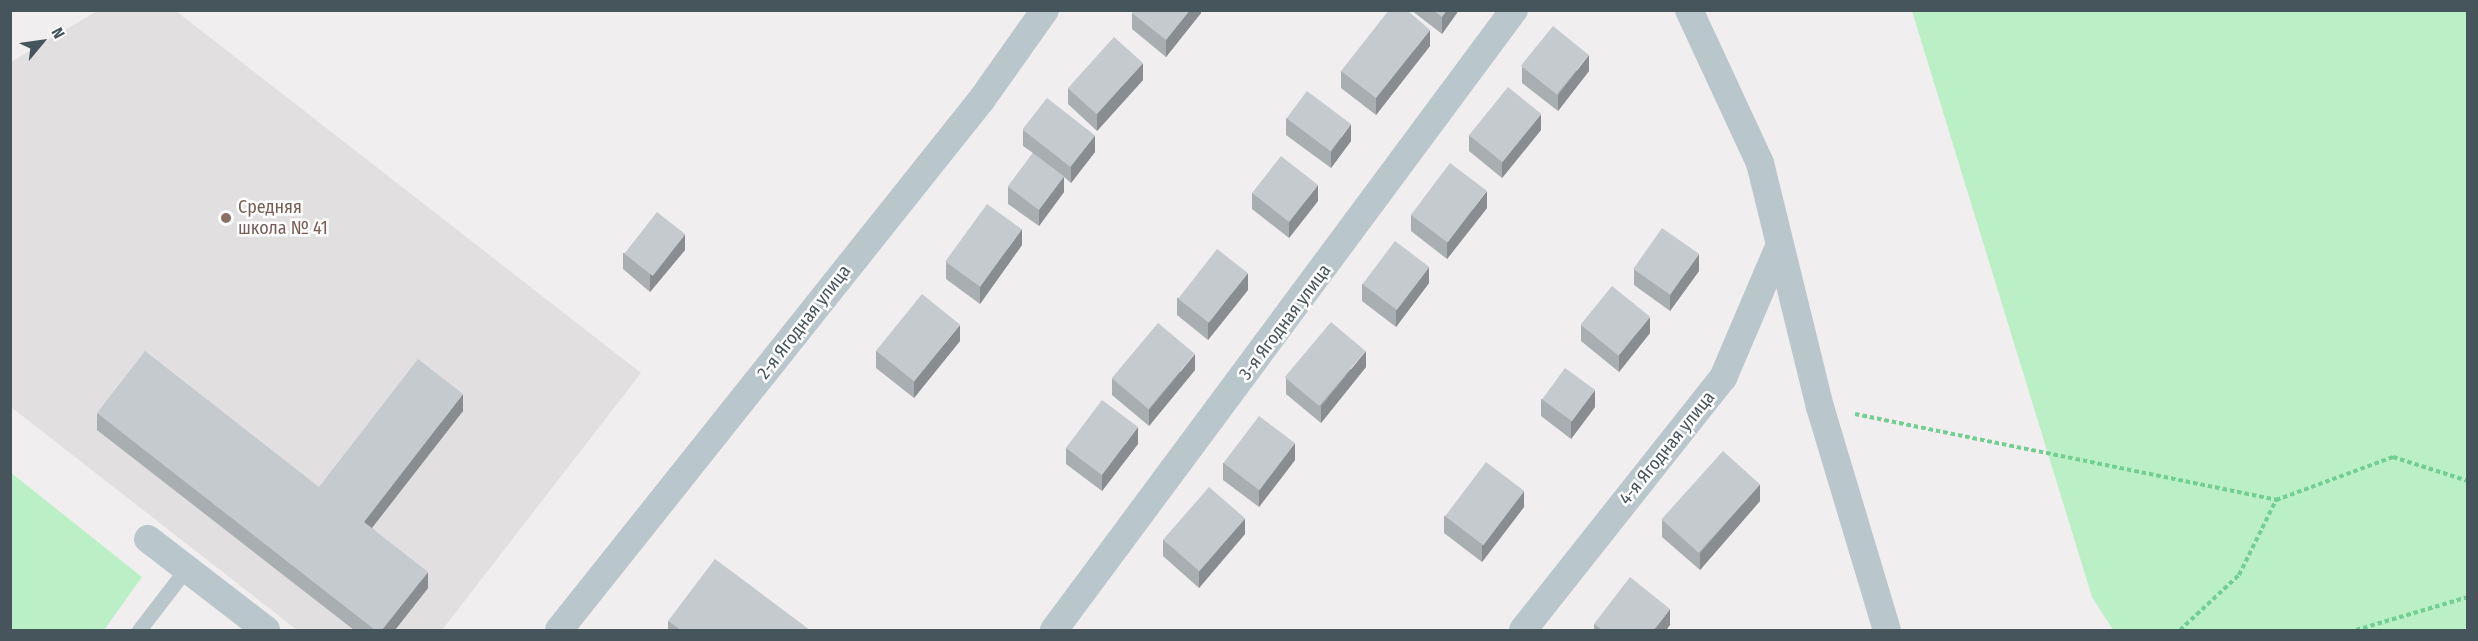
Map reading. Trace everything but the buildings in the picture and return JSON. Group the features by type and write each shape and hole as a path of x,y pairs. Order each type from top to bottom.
{"street":[{"name":"2-я Ягодная улица","path":"559,630 982,99 1045,10"},
{"name":"3-я Ягодная улица","path":"1054,630 1514,10"},
{"path":"1689,10 1760,163 1820,406 1887,630"},
{"name":"4-я Ягодная улица","path":"1523,630 1723,378 1779,247"},
{"path":"148,539 266,630"}],"lane":[{"path":"139,630 186,569"}],"path":[{"path":"1820,406 2276,500 2392,458 2468,481"},
{"path":"2180,630 2239,575 2276,500"},
{"path":"2356,630 2468,597"}],"shaded area":[{"name":"Средняя школа № 41","path":"97,11 176,11 641,373 442,630 297,630 11,407 11,62"}],"green space":[{"path":"1912,11 2467,11 2467,630 2113,630 2092,597"},
{"path":"10,472 142,577 104,630 11,630"}],"place":[{"name":"Средняя школа № 41","path":"226,218"}]}
